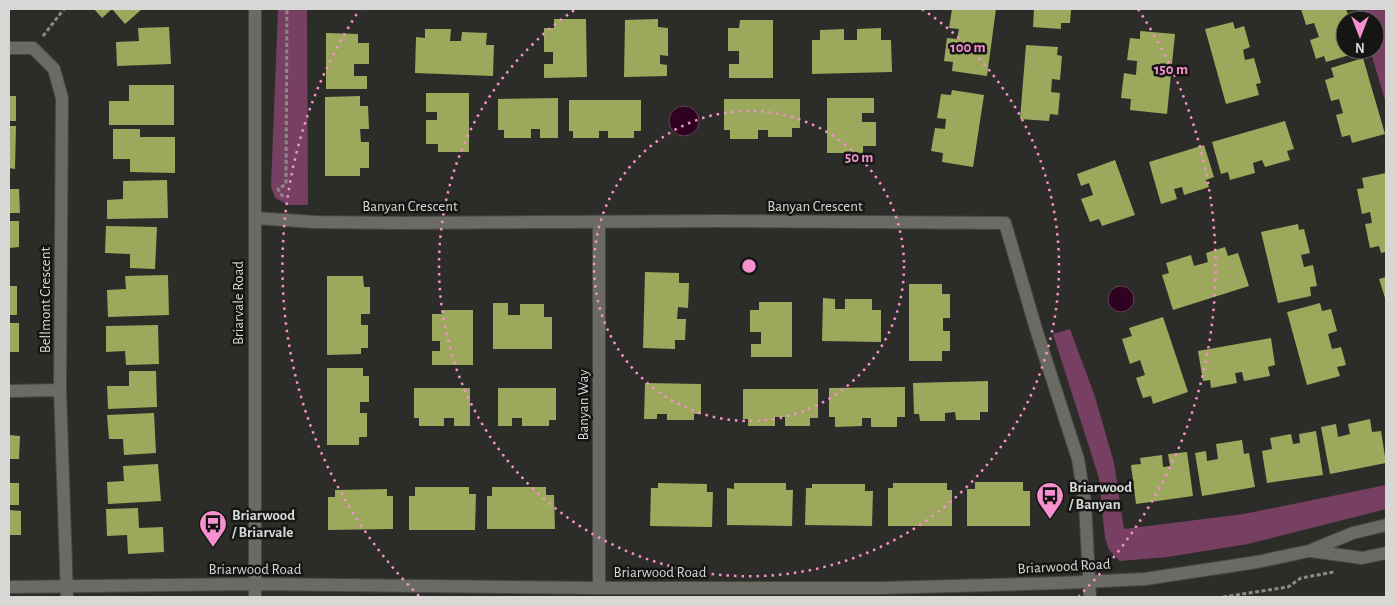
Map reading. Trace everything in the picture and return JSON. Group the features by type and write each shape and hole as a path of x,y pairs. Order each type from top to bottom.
{"street":[{"name":"Briarvale Road","path":"254,597 255,9"},
{"name":"Bellmont Crescent","path":"9,48 33,48 54,69 62,98 60,390 67,592"},
{"name":"Banyan Crescent","path":"255,218 381,222 1005,223 1036,329 1078,459 1085,503 1088,581"},
{"name":"Banyan Way","path":"598,222 599,588"},
{"path":"9,391 60,390"},
{"name":"Briarwood Road","path":"9,587 67,592 254,584 817,592 1145,579 1256,562 1309,551 1353,533 1386,525"},
{"name":"Briarwood Road","path":"1309,551 1362,558 1386,553"},
{"path":"1088,581 1090,597"}],"path":[{"path":"50,25 64,9"},
{"path":"283,197 278,189 286,184 287,9"},
{"path":"1223,597 1288,587 1301,578 1339,572"}],"shaded area":[{"path":"278,9 307,9 308,205 289,205 275,198 271,186"},
{"path":"1386,9 1386,103 1373,60 1385,60 1385,10 1358,10"},
{"path":"684,106 695,110 699,121 695,132 684,136 673,132 669,121 673,110"},
{"path":"1121,286 1130,290 1134,299 1130,308 1121,312 1112,308 1108,299 1112,290"},
{"path":"1070,329 1095,397 1114,463 1124,529 1244,514 1386,485 1386,509 1248,544 1167,557 1120,561 1109,550 1105,538 1099,478 1053,334"}],"building":[{"path":"94,9 112,9 102,18"},
{"path":"112,9 142,9 125,24"},
{"path":"952,9 996,9 987,76 952,71 953,62 944,61 947,38 957,39 959,29 949,28"},
{"path":"1034,9 1071,9 1070,23 1061,23 1061,29 1033,27"},
{"path":"1301,9 1346,9 1335,10 1335,59 1326,62 1324,56 1316,59 1310,40 1319,37 1314,23 1306,25"},
{"path":"554,19 586,19 587,77 544,78 544,64 553,64 553,52 544,52 544,28 554,28"},
{"path":"658,19 658,27 668,28 668,56 660,55 660,64 667,65 667,76 624,77 625,20"},
{"path":"740,20 773,20 773,78 729,78 729,64 739,64 739,51 728,51 728,28 739,28"},
{"path":"1233,22 1235,29 1244,26 1250,47 1243,50 1245,60 1254,58 1261,83 1256,84 1259,95 1226,104 1205,29"},
{"path":"169,27 171,64 117,66 116,42 139,41 138,28"},
{"path":"881,28 881,40 891,40 892,72 812,74 812,40 820,40 820,30 844,29 844,40 857,40 857,29"},
{"path":"425,29 451,29 450,41 461,41 462,32 487,33 486,45 494,45 493,76 415,73 416,37 425,38"},
{"path":"1140,31 1175,34 1167,114 1130,110 1131,99 1121,98 1124,73 1136,75 1137,61 1127,60 1130,38 1140,39"},
{"path":"326,33 358,34 358,43 369,43 369,64 354,64 354,76 367,76 367,89 326,89"},
{"path":"1026,45 1058,47 1057,55 1062,56 1060,80 1052,79 1051,92 1060,93 1058,115 1050,114 1049,121 1020,119"},
{"path":"1357,60 1364,60 1385,134 1352,143 1350,135 1342,137 1336,115 1343,113 1339,99 1331,101 1325,80 1334,77 1331,68"},
{"path":"129,85 174,85 174,125 109,125 109,101 129,101"},
{"path":"952,90 984,95 973,167 942,162 943,153 931,151 935,128 945,129 946,119 937,118 941,94 951,95"},
{"path":"426,93 469,93 469,152 438,152 438,144 426,144 426,120 437,120 437,112 426,112"},
{"path":"9,96 16,96 16,121 9,121"},
{"path":"360,96 360,106 368,106 369,129 360,129 361,142 369,142 369,168 360,168 360,176 325,176 325,97"},
{"path":"558,98 558,138 540,138 540,129 531,129 531,138 504,138 504,130 498,130 498,99"},
{"path":"827,98 874,98 874,113 862,113 862,122 876,122 876,146 863,146 863,153 827,153"},
{"path":"724,99 800,99 800,128 792,128 792,137 768,137 768,130 758,130 758,139 730,139 730,130 724,130"},
{"path":"569,100 641,100 641,131 634,131 634,138 608,138 608,131 599,131 599,138 573,138 573,131 569,131"},
{"path":"1285,121 1294,149 1287,151 1290,160 1265,167 1262,160 1253,163 1255,173 1230,180 1228,172 1221,174 1212,142"},
{"path":"9,126 16,126 15,169 9,168"},
{"path":"113,129 140,129 140,137 175,137 175,173 130,172 130,159 113,159"},
{"path":"1204,145 1214,177 1206,180 1209,187 1184,195 1182,187 1174,189 1177,199 1161,204 1149,162"},
{"path":"1115,160 1135,215 1102,226 1099,219 1090,222 1081,199 1093,195 1089,183 1081,186 1077,174"},
{"path":"1386,173 1386,252 1381,253 1379,246 1370,248 1365,224 1372,223 1370,212 1362,214 1357,189 1364,188 1362,178"},
{"path":"167,180 168,218 107,219 107,200 123,199 123,181"},
{"path":"9,189 19,189 20,213 9,213"},
{"path":"9,221 19,221 19,247 9,248"},
{"path":"1298,224 1299,230 1304,229 1310,253 1301,255 1304,267 1313,265 1317,286 1310,287 1311,296 1278,303 1261,232"},
{"path":"106,226 157,227 155,269 130,268 130,254 105,253"},
{"path":"1225,247 1228,256 1238,253 1249,286 1173,310 1162,275 1169,273 1166,263 1191,255 1194,266 1208,262 1206,253"},
{"path":"645,272 679,273 679,283 689,283 688,308 678,307 677,319 686,319 685,340 675,340 675,349 643,348"},
{"path":"168,275 169,315 108,317 107,290 126,289 125,276"},
{"path":"327,276 363,276 364,287 370,287 370,314 361,314 361,325 368,325 368,348 361,348 361,354 327,355"},
{"path":"1386,277 1386,301 1379,279"},
{"path":"909,284 942,284 942,294 950,294 950,318 943,318 943,331 950,331 950,351 942,351 942,361 909,361"},
{"path":"9,286 17,286 17,315 9,315"},
{"path":"823,298 835,299 835,309 845,309 845,299 872,299 872,310 881,310 881,342 822,341"},
{"path":"759,302 792,302 792,357 751,357 751,344 761,344 761,332 750,332 750,310 759,310"},
{"path":"493,303 508,303 508,315 520,315 520,304 544,304 544,317 552,317 552,349 493,349"},
{"path":"1320,303 1322,311 1331,309 1337,331 1328,334 1332,349 1341,347 1346,365 1337,367 1340,376 1307,385 1287,312"},
{"path":"442,310 473,310 473,365 432,365 432,351 440,351 440,341 432,341 432,314 442,314"},
{"path":"1163,317 1188,392 1153,404 1151,396 1143,398 1136,378 1145,375 1140,360 1130,364 1122,339 1132,336 1129,328"},
{"path":"9,323 19,323 19,352 9,352"},
{"path":"158,325 159,364 126,365 125,351 106,352 106,326"},
{"path":"1271,338 1275,365 1268,367 1270,376 1244,381 1242,372 1235,373 1237,383 1211,388 1210,380 1203,381 1198,351"},
{"path":"327,368 363,368 363,376 369,376 369,402 360,402 360,413 367,413 367,437 359,437 359,445 327,445"},
{"path":"129,371 156,371 157,407 108,409 107,386 129,386"},
{"path":"988,381 988,412 980,412 980,420 956,420 955,412 945,413 945,421 920,421 919,414 914,414 913,383"},
{"path":"645,383 701,384 701,414 694,414 694,420 667,420 667,414 657,414 657,419 644,419"},
{"path":"905,387 905,417 897,417 897,427 871,427 871,418 862,418 862,426 835,427 835,417 829,417 829,388"},
{"path":"414,388 470,388 470,426 454,426 454,418 444,418 444,426 419,426 419,418 414,418"},
{"path":"498,388 556,388 556,420 549,420 549,426 522,426 522,418 512,418 512,426 498,426"},
{"path":"743,389 818,389 818,418 810,418 810,426 785,426 785,417 775,417 775,426 748,426 748,419 743,419"},
{"path":"154,413 156,453 124,455 123,439 109,439 107,415"},
{"path":"1370,419 1372,432 1381,431 1386,463 1330,474 1321,427 1336,424 1338,437 1350,434 1348,424"},
{"path":"1316,431 1323,475 1267,483 1262,451 1272,449 1270,438 1291,434 1293,444 1300,443 1299,434"},
{"path":"9,435 20,436 19,459 9,459"},
{"path":"1242,440 1244,454 1249,453 1255,487 1202,496 1195,453 1206,451 1207,461 1218,459 1216,444"},
{"path":"1187,452 1193,496 1136,504 1131,465 1141,464 1140,458 1162,455 1163,467 1170,466 1168,454"},
{"path":"158,464 161,501 108,504 107,482 124,481 123,466"},
{"path":"975,482 1023,482 1023,491 1030,491 1030,526 967,526 967,489 975,489"},
{"path":"9,483 19,483 19,505 9,505"},
{"path":"658,483 707,484 707,492 713,492 712,527 650,526 651,488 658,488"},
{"path":"734,483 786,483 786,490 793,490 792,526 727,525 727,488 734,489"},
{"path":"893,483 947,483 947,490 952,490 952,526 888,526 888,488 893,488"},
{"path":"812,484 865,484 865,491 873,491 872,526 805,525 806,488 812,488"},
{"path":"415,487 469,487 469,494 476,494 475,530 409,530 409,496 415,496"},
{"path":"492,487 546,487 546,495 554,495 555,529 487,529 487,496 492,496"},
{"path":"387,489 387,496 393,496 393,529 328,530 328,497 335,497 335,490"},
{"path":"138,508 139,528 163,527 164,552 128,554 127,535 107,536 106,509"},
{"path":"9,510 21,511 21,535 9,535"}],"place":[{"name":"Briarwood / Banyan","path":"1050,520"},
{"name":"Briarwood / Briarvale","path":"213,548"}]}
